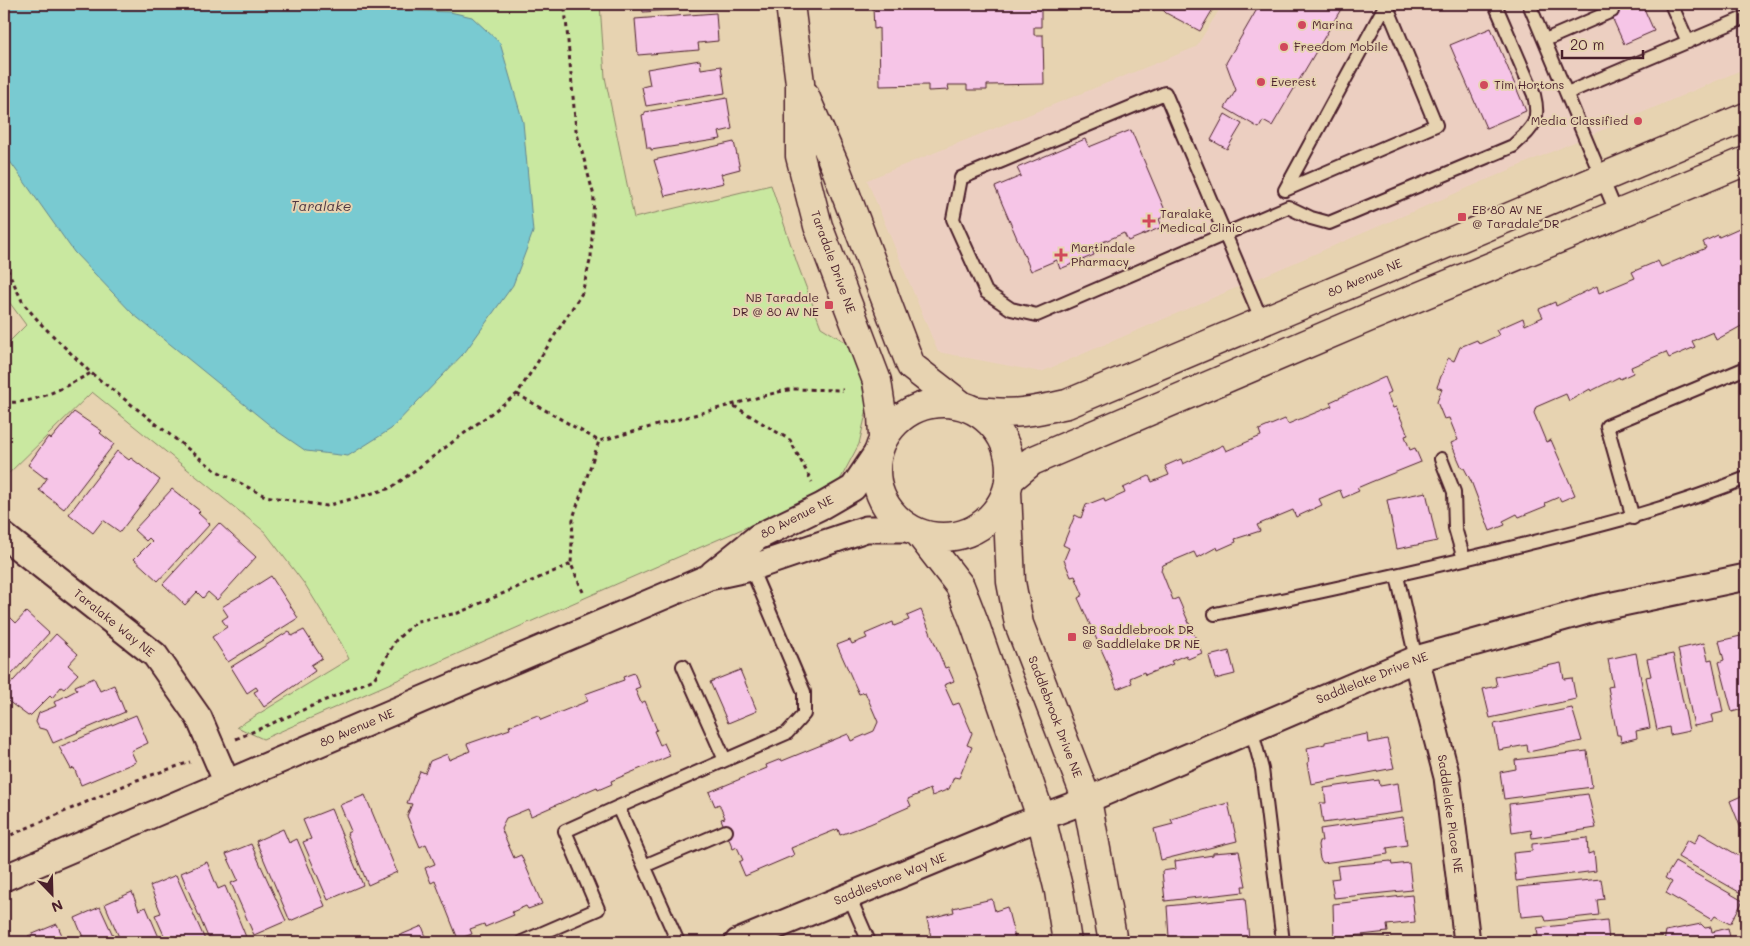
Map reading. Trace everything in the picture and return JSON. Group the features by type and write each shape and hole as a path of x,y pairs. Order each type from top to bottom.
{"street":[{"name":"Taradale Drive NE","path":"790,4 800,83 800,156 818,226 877,381 882,414 880,444"},
{"name":"Taradale Drive NE","path":"800,83 835,166 911,366 969,408"},
{"name":"80 Avenue NE","path":"969,408 1008,415 1067,404 1746,117"},
{"path":"1008,486 1032,461 1746,161"},
{"path":"914,531 942,538 960,535 982,525 1000,506 1008,486 1011,468 1004,439 996,426 969,408 937,402 906,412 893,423 880,444 875,460 876,485 886,507 897,520 914,531 960,586 1041,817 1059,891 1066,942"},
{"name":"80 Avenue NE","path":"709,576 758,537 822,506 853,488 880,444"},
{"name":"Saddlebrook Drive NE","path":"1008,486 1011,582 1019,624 1087,800 1113,942"},
{"name":"80 Avenue NE","path":"4,878 709,576 751,568 866,529 914,531"},
{"name":"Taralake Way NE","path":"4,536 155,655 199,718 227,783"},
{"name":"Saddlelake Drive NE","path":"1041,817 1087,800 1251,728 1416,659 1594,609 1746,577"},
{"name":"Saddlelake Place NE","path":"1416,659 1447,777 1467,942"},
{"name":"Saddlestone Way NE","path":"738,942 1041,817"}],"lane":[{"path":"1288,207 1285,190 1387,4"},
{"path":"1285,190 1436,125 1387,4"},
{"path":"1262,321 1225,235 1164,93 961,178 953,219 986,292 1011,309 1036,315 1225,235 1288,207 1311,218 1329,223 1513,146 1531,129 1538,111 1534,96 1495,4"},
{"path":"1671,4 1688,42"},
{"path":"1534,5 1545,40 1617,214"},
{"path":"1545,40 1612,10"},
{"path":"1567,93 1746,17"},
{"path":"1632,518 1607,426 1746,368"},
{"path":"1441,459 1454,492 1455,528 1464,559"},
{"path":"1215,614 1397,576 1632,518 1694,499 1746,478"},
{"path":"522,942 598,909 565,831 787,733 804,714 804,692 751,568"},
{"path":"1397,576 1416,659"},
{"path":"683,666 725,760"},
{"path":"1251,728 1262,769 1283,942"},
{"path":"618,807 678,942"},
{"path":"644,866 726,831"},
{"path":"849,896 869,942"}],"path":[{"path":"4,262 23,302 42,325 91,373 215,470 265,496 326,506 391,488 517,394 582,293 591,258 594,196 576,130 565,8 562,4"},
{"path":"4,402 16,403 48,395 91,373"},
{"path":"517,394 599,441 793,389 843,390"},
{"path":"733,406 790,440 814,487"},
{"path":"583,592 571,564 573,518 599,441"},
{"path":"242,735 374,679 396,640 417,621 458,613 571,564"},
{"path":"4,838 137,780 184,764"}],"shaded area":[{"path":"1223,4 1746,4 1746,68 1041,372 938,352 867,180 1196,47"}],"green space":[{"path":"4,4 600,4 605,77 634,218 771,185 821,327 847,343 858,365 867,409 859,444 840,480 790,508 263,739 237,727 349,659 306,586 265,532 92,392 4,478 4,347 26,325 4,295"}],"water":[{"name":"Taralake","path":"4,4 356,4 393,10 450,12 472,17 500,43 523,122 533,232 513,285 465,352 391,429 348,456 306,451 277,431 133,314 74,252 4,153"}],"building":[{"path":"642,4 715,4 715,7 643,12"},
{"path":"878,4 1041,4 1041,27 1034,27 1034,35 1043,35 1044,84 987,85 987,90 967,90 967,85 948,85 949,90 928,91 928,85 880,86 879,28 874,29 873,8 878,8"},
{"path":"1162,4 1216,4 1200,31 1166,13 1160,7"},
{"path":"1260,4 1344,4 1272,126 1263,121 1259,128 1225,108 1236,90 1226,63"},
{"path":"1606,4 1642,4 1654,31 1624,44"},
{"path":"716,13 718,41 698,43 699,50 638,55 635,19"},
{"path":"1491,28 1526,111 1486,128 1450,45"},
{"path":"700,60 701,69 721,66 725,93 646,106 642,87 650,85 647,69"},
{"path":"727,98 732,129 719,132 721,139 651,150 651,148 647,148 642,115 645,112"},
{"path":"1225,114 1242,124 1227,149 1211,140"},
{"path":"1131,130 1167,215 1159,219 1162,227 1128,241 1124,233 1091,247 1094,255 1060,269 1057,260 1031,271 995,187 1021,176 1017,168 1085,139 1089,147"},
{"path":"734,142 740,169 721,174 724,183 665,196 654,160"},
{"path":"1746,225 1745,324 1716,340 1713,332 1692,341 1695,347 1669,358 1666,352 1631,367 1633,373 1620,379 1619,377 1591,391 1590,389 1569,401 1566,394 1536,407 1534,413 1546,442 1551,440 1575,495 1561,501 1559,497 1545,503 1546,506 1519,517 1517,514 1503,521 1505,525 1490,531 1471,481 1464,468 1462,468 1451,443 1458,440 1449,418 1444,419 1437,402 1442,389 1437,387 1448,358 1454,361 1460,347 1477,340 1479,344 1499,335 1496,330 1523,318 1525,325 1543,317 1539,309 1555,302 1556,306 1597,286 1599,293 1635,278 1632,272 1658,261 1661,267 1706,248 1703,242"},
{"path":"1385,377 1391,392 1387,394 1393,408 1396,407 1408,435 1405,436 1410,450 1415,448 1421,462 1357,488 1359,491 1343,498 1340,490 1319,499 1322,505 1296,517 1293,510 1257,525 1260,531 1235,539 1236,542 1218,550 1217,547 1197,558 1194,552 1163,565 1161,570 1173,600 1178,598 1202,653 1188,659 1186,655 1171,661 1173,664 1145,675 1144,672 1130,678 1132,683 1117,689 1078,598 1083,595 1075,576 1071,577 1064,560 1069,548 1063,545 1075,515 1081,518 1086,505 1104,498 1105,502 1125,493 1123,488 1149,476 1152,482 1169,475 1165,466 1181,459 1183,464 1223,445 1226,451 1261,436 1259,430 1285,419 1288,424 1332,406 1330,402"},
{"path":"74,412 102,431 100,433 114,444 64,509 39,490 48,477 45,478 28,465 48,437 51,439"},
{"path":"117,451 129,460 131,458 160,480 120,532 103,520 93,533 69,514"},
{"path":"172,489 200,511 198,513 210,524 158,581 134,559 152,541 149,538 146,541 134,530"},
{"path":"1426,492 1437,541 1397,549 1387,500"},
{"path":"219,523 256,557 217,600 208,592 203,598 197,592 185,605 163,584"},
{"path":"271,576 298,618 228,662 212,637 227,627 222,620 228,616 222,607"},
{"path":"921,610 945,668 948,667 954,681 944,685 953,705 959,703 972,733 967,745 972,747 959,778 954,777 949,789 932,796 930,789 908,799 911,806 870,824 840,835 838,829 791,848 794,855 745,876 739,862 743,860 737,847 733,849 721,819 725,818 719,804 715,806 709,792 767,768 766,765 781,759 782,761 848,734 851,741 874,731 878,722 865,692 859,694 837,645 850,640 852,644 867,638 865,634 893,622 894,626 909,620 907,616"},
{"path":"26,612 49,633 4,683 4,622 9,616 16,623"},
{"path":"304,630 322,658 311,665 315,671 264,707 254,692 258,690 256,687 247,693 231,667 289,631 292,636"},
{"path":"56,634 78,654 68,665 78,674 64,689 61,687 52,698 50,696 28,716 4,698 4,691"},
{"path":"1745,635 1746,708 1732,712 1719,662 1724,660 1719,641"},
{"path":"1704,643 1708,660 1712,659 1723,712 1711,715 1713,722 1694,726 1678,649"},
{"path":"1229,651 1235,674 1215,679 1209,656"},
{"path":"1636,653 1650,728 1636,731 1637,738 1621,742 1620,735 1617,735 1608,687 1613,686 1608,659"},
{"path":"1673,654 1689,731 1670,735 1669,727 1657,730 1646,677 1651,676 1647,659"},
{"path":"1561,663 1564,679 1572,678 1576,699 1490,718 1483,689 1497,686 1495,677"},
{"path":"740,670 757,711 728,723 710,682"},
{"path":"634,673 640,687 635,689 641,703 645,701 657,730 654,731 660,745 664,743 670,756 611,781 612,784 598,790 597,787 531,816 528,809 506,818 501,828 514,858 521,855 542,904 528,909 526,906 512,912 514,915 485,927 484,924 470,929 472,934 458,939 435,881 431,883 425,868 435,864 426,844 420,847 407,816 412,804 407,803 420,771 425,773 430,761 447,754 449,760 470,751 467,744 510,729 509,726 538,715 541,720 588,701 585,694 624,680 623,677"},
{"path":"94,678 100,691 114,685 125,712 53,743 47,730 39,728 36,722 39,713 56,706 54,702 77,690 75,686"},
{"path":"1572,708 1582,741 1528,752 1527,745 1499,750 1494,724"},
{"path":"136,715 148,743 131,751 136,762 81,785 74,768 71,769 59,747"},
{"path":"1367,734 1368,743 1387,739 1394,768 1311,784 1307,763 1309,762 1307,748 1325,744 1325,742"},
{"path":"1587,751 1592,787 1504,799 1500,772 1516,769 1515,760"},
{"path":"1379,780 1380,786 1398,783 1402,812 1323,823 1320,803 1326,803 1324,788"},
{"path":"1588,794 1596,828 1532,838 1531,830 1512,833 1509,804"},
{"path":"1746,794 1746,841 1730,801"},
{"path":"365,795 397,872 368,885 347,833 351,831 340,805"},
{"path":"1228,803 1237,841 1161,860 1154,829 1173,824 1171,819"},
{"path":"331,809 363,885 328,900 303,842 311,839 303,820"},
{"path":"1403,817 1407,845 1387,848 1388,854 1323,863 1320,859 1318,845 1319,841 1322,841 1320,829"},
{"path":"283,829 289,843 297,839 325,906 290,921 256,841"},
{"path":"1700,833 1746,860 1746,896 1678,857 1687,840 1694,844"},
{"path":"1587,838 1588,854 1594,852 1596,871 1516,881 1513,853 1532,851 1532,844"},
{"path":"251,844 286,921 254,935 231,883 238,880 226,854"},
{"path":"1239,851 1246,886 1242,886 1243,892 1165,901 1162,871 1176,869 1175,861 1213,855 1213,853"},
{"path":"1391,861 1392,865 1409,863 1412,890 1334,898 1331,879 1339,878 1337,866"},
{"path":"207,862 218,889 225,886 246,937 235,942 210,942 181,873"},
{"path":"1675,862 1743,901 1730,924 1715,916 1712,920 1666,893 1672,882 1665,878"},
{"path":"176,875 206,942 167,942 155,915 161,913 150,886"},
{"path":"1601,879 1604,899 1597,900 1599,915 1546,921 1544,915 1521,917 1518,887"},
{"path":"132,892 139,910 146,907 161,942 121,942 105,904"},
{"path":"1412,895 1415,922 1387,925 1388,932 1334,938 1333,904"},
{"path":"1245,898 1249,939 1218,942 1183,942 1182,936 1169,937 1167,906"},
{"path":"992,899 995,911 1007,907 1015,938 996,942 939,942 939,939 932,941 927,919 954,912 953,908"},
{"path":"100,907 116,942 85,942 75,918"},
{"path":"1607,920 1609,942 1524,942 1523,938 1538,936 1537,928"},
{"path":"57,924 65,942 31,942 28,936"},
{"path":"1701,924 1705,928 1711,927 1712,932 1728,928 1731,942 1664,942 1666,931"},
{"path":"422,926 428,942 399,942 396,937"},
{"path":"1390,938 1390,942 1351,942"}],"place":[{"name":"Marina","path":"1302,25"},
{"name":"Freedom Mobile","path":"1284,47"},
{"name":"Everest","path":"1261,82"},
{"name":"Tim Hortons","path":"1484,85"},
{"name":"Media Classified","path":"1638,121"},
{"name":"EB 80 AV NE @ Taradale DR","path":"1462,217"},
{"name":"Taralake Medical Clinic","path":"1149,221"},
{"name":"Martindale Pharmacy","path":"1061,255"},
{"name":"NB Taradale DR @ 80 AV NE","path":"829,305"},
{"name":"SB Saddlebrook DR @ Saddlelake DR NE","path":"1072,637"}]}
